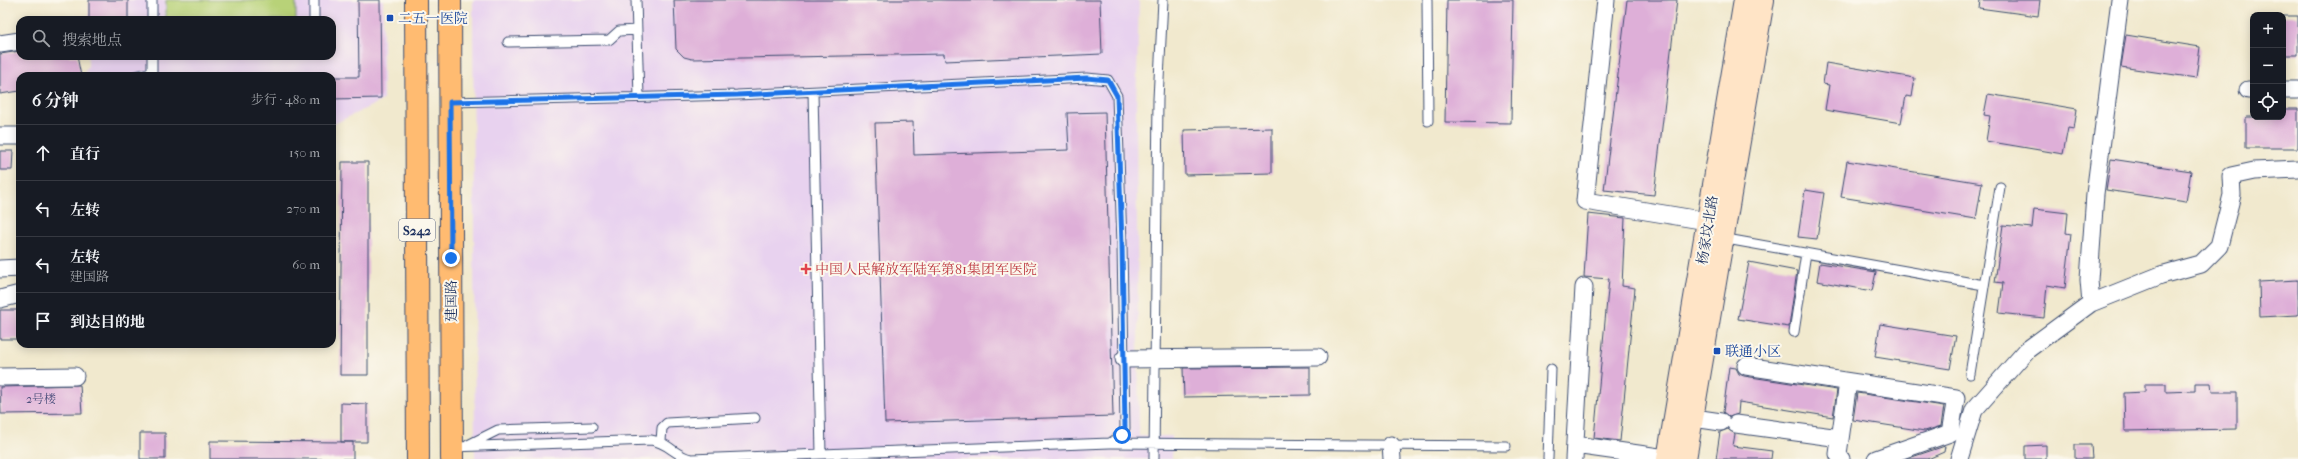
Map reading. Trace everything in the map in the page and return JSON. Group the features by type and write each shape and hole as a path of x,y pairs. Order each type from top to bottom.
{"main road":[{"name":"S242","path":"416,0 418,459"},
{"name":"建国路","path":"450,0 450,102 456,451"},
{"name":"杨家坟北路","path":"1674,459 1684,417 1715,230 1745,0"},
{"name":"杨家坟北路","path":"1715,230 1762,0"}],"street":[{"path":"1606,0 1586,201 1715,230"},
{"path":"2091,303 2089,280 2095,194 2120,0"},
{"path":"0,44 16,42"},
{"path":"2286,90 2298,90"},
{"path":"0,136 16,136"},
{"path":"1959,459 1974,410 2027,350 2091,303 2161,275 2201,264 2219,246 2232,195 2231,176 2254,171 2298,169"},
{"path":"0,269 16,268"},
{"path":"1584,287 1574,452 1674,459"},
{"path":"0,299 16,295"},
{"path":"1124,359 1318,357"},
{"path":"1746,366 1956,398 1950,434 1876,459"},
{"path":"0,377 75,376"},
{"path":"1841,459 1838,454 1848,382"},
{"path":"1684,417 1840,438"}],"lane":[{"path":"152,0 152,16"},
{"path":"314,0 314,16"},
{"path":"636,0 639,98"},
{"path":"1154,459 1158,98 1162,0"},
{"path":"1427,0 1428,121"},
{"path":"508,42 609,40 619,32 637,30"},
{"path":"152,60 152,72"},
{"path":"450,102 639,98 813,92 1079,79 1108,80 1117,96 1125,428 1122,435 1110,443"},
{"path":"813,92 821,454"},
{"path":"1970,374 2000,187"},
{"path":"1715,230 1806,253 1984,285"},
{"path":"1794,332 1806,253"},
{"path":"1548,459 1551,368"},
{"path":"661,441 662,428 667,423 755,418"},
{"path":"456,451 498,430 592,427"},
{"path":"456,451 641,440 661,441 675,456 691,459 1110,443 1391,452 1506,446"}],"shaded area":[{"path":"89,0 383,0 383,100 336,123 336,72 85,72 88,66 88,60 336,60 336,16 89,16"},
{"name":"中国人民解放军陆军第81集团军医院","path":"473,0 1139,0 1136,112 1139,436 1172,436 1172,459 475,459"}],"green space":[{"path":"166,0 296,0 296,16 166,16"}],"building":[{"path":"89,0 128,0 128,16 89,16"},
{"path":"358,0 380,0 381,98 336,99 336,77 359,77"},
{"path":"674,0 1100,0 1102,54 945,61 944,54 692,59 684,57 676,49"},
{"path":"1447,0 1513,0 1511,123 1445,122"},
{"path":"1627,0 1677,0 1654,195 1604,190"},
{"path":"1980,0 2040,0 2038,16 1979,8"},
{"path":"2286,16 2298,16 2298,55 2286,55"},
{"path":"2126,35 2200,47 2196,78 2121,67"},
{"path":"16,52 16,60 78,60 80,72 16,72 16,92 0,94 0,54"},
{"path":"1826,63 1915,78 1912,97 1906,96 1901,123 1825,110 1829,85 1823,84"},
{"path":"1988,94 2077,109 2074,129 2068,128 2063,154 1986,141 1990,116 1984,115"},
{"path":"2286,109 2298,109 2298,148 2246,148 2246,117 2250,117 2250,120 2286,120"},
{"path":"1105,112 1113,416 885,423 875,123 913,122 914,155 1069,150 1067,113"},
{"path":"1272,128 1272,173 1185,175 1184,130"},
{"path":"0,151 13,151 12,170 0,170"},
{"path":"2111,159 2191,171 2186,202 2106,190"},
{"path":"1847,161 1982,183 1976,219 1841,197"},
{"path":"342,162 368,162 368,375 340,375"},
{"path":"1805,190 1824,193 1817,239 1798,237"},
{"path":"2034,209 2068,213 2066,233 2071,234 2065,288 2047,285 2044,318 1999,313 2003,283 1995,282 2003,225 2032,228"},
{"path":"1588,214 1625,218 1622,286 1635,288 1620,441 1594,438 1609,279 1584,277"},
{"path":"1749,262 1797,271 1789,327 1738,319"},
{"path":"1820,263 1876,272 1872,291 1817,281"},
{"path":"2298,280 2298,315 2260,317 2259,282"},
{"path":"0,310 16,310 16,339 0,339"},
{"path":"1880,324 1956,336 1950,369 1875,357"},
{"path":"1310,367 1310,395 1184,397 1183,368"},
{"path":"1729,367 1736,368 1739,374 1744,376 1837,390 1833,417 1739,402 1738,414 1729,417 1723,412"},
{"path":"2195,383 2211,383 2212,392 2237,392 2237,429 2125,431 2124,393 2145,392 2145,384 2166,384 2166,392 2195,391"},
{"path":"80,385 82,413 1,414 0,387"},
{"path":"1857,393 1944,406 1941,426 1925,431 1853,420"},
{"path":"341,403 367,404 367,442 341,442"},
{"path":"1728,429 1735,434 1733,446 1772,451 1771,459 1716,459 1720,432"},
{"path":"140,433 165,433 165,459 140,459"},
{"path":"210,441 353,442 353,459 210,459"},
{"path":"2046,445 2046,459 2025,459 2025,446"},
{"path":"2075,445 2091,445 2092,459 2075,459"},
{"path":"1945,446 1944,452 1928,459 1906,459"}],"place":[{"name":"二五一医院","path":"390,18"},
{"name":"中国人民解放军陆军第81集团军医院","path":"806,269"},
{"name":"联通小区","path":"1717,351"}],"route":[{"path":"451,258 450,102 737,95 1087,78 1108,80 1117,96 1124,359 1125,428 1122,435"}]}
